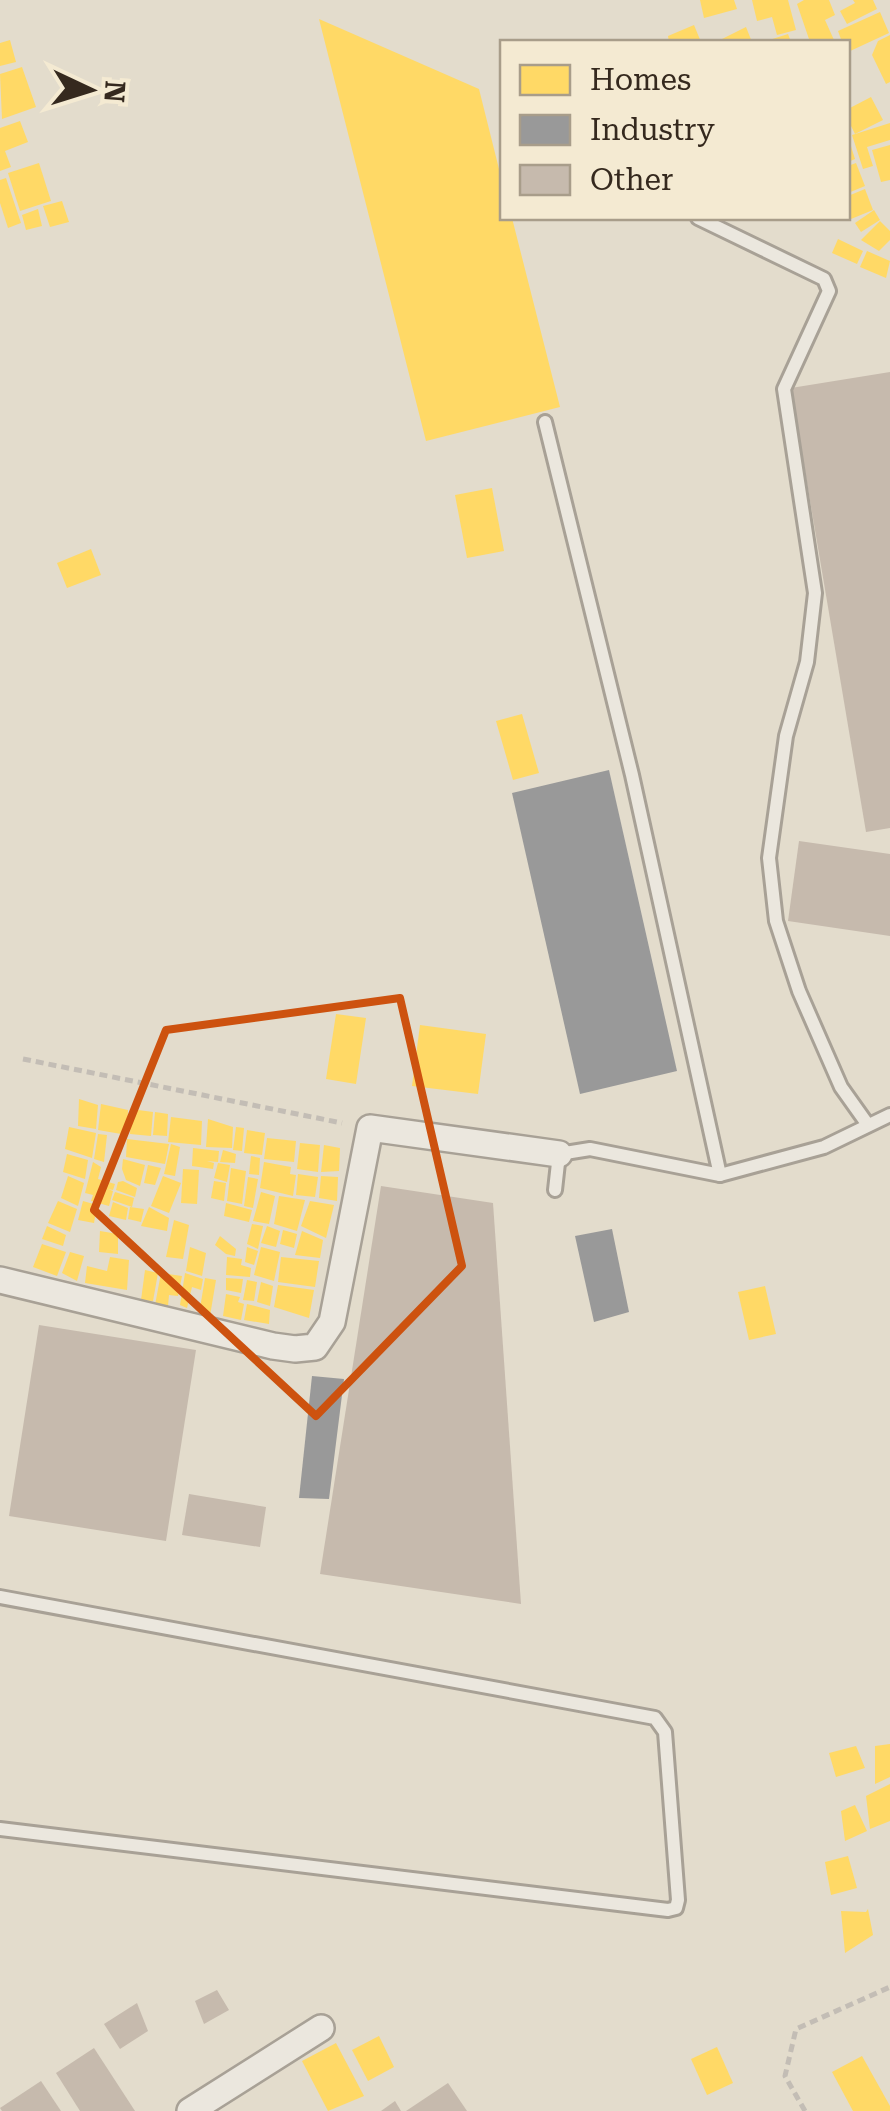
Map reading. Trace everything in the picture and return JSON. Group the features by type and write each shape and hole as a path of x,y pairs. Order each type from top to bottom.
{"street":[{"path":"0,1280 273,1346 315,1346 332,1322 370,1128 560,1154"},
{"path":"190,2111 322,2028"}],"lane":[{"path":"702,220 824,278 829,291 784,390 815,593 808,662 786,736 769,858 776,922 800,991 841,1087 868,1125"},
{"path":"545,422 632,774 720,1175"},
{"path":"555,1190 560,1154 590,1149 720,1175 824,1147 890,1116"},
{"path":"0,1597 655,1718 665,1732 678,1900 676,1908 668,1910 0,1829"}],"path":[{"path":"22,1058 370,1128"},
{"path":"804,2111 785,2076 796,2030 890,1987"}],"highlighted area":[{"path":"400,998 462,1266 316,1416 94,1210 166,1030"}],"building: Homes":[{"path":"700,0 734,0 737,9 704,18"},
{"path":"752,0 788,0 796,30 777,35 772,17 757,21"},
{"path":"804,0 829,0 835,15 825,20 834,40 809,40 797,4"},
{"path":"853,0 873,0 877,9 847,24 840,11 855,3"},
{"path":"880,12 889,33 850,51 850,40 841,40 838,31"},
{"path":"319,19 479,89 500,173 500,220 513,220 560,407 426,441"},
{"path":"694,25 700,40 669,40 668,36"},
{"path":"746,27 751,40 720,40"},
{"path":"788,34 790,40 769,40"},
{"path":"890,35 890,82 886,84 872,55 878,41"},
{"path":"10,40 16,62 0,66 0,43"},
{"path":"22,67 36,107 2,119 0,74"},
{"path":"871,97 883,120 855,134 850,124 850,108"},
{"path":"20,121 28,142 5,151 11,167 0,171 0,128"},
{"path":"890,123 890,140 867,147 873,166 863,169 852,135"},
{"path":"890,145 890,180 881,182 872,150"},
{"path":"39,163 51,201 20,211 8,173"},
{"path":"856,163 865,186 850,192 850,165"},
{"path":"6,178 21,223 8,228 0,203 0,180"},
{"path":"865,189 873,210 851,219 850,195"},
{"path":"62,201 69,222 50,227 43,206"},
{"path":"38,209 42,226 26,230 22,215"},
{"path":"874,210 880,220 861,232 855,223"},
{"path":"880,221 890,231 890,240 879,251 861,240"},
{"path":"838,239 863,251 857,264 832,253"},
{"path":"867,251 890,261 886,278 860,267"},
{"path":"492,488 504,551 467,558 455,495"},
{"path":"91,549 101,575 67,588 57,563"},
{"path":"522,714 539,773 513,780 496,721"},
{"path":"336,1014 366,1018 356,1084 326,1079"},
{"path":"420,1025 486,1034 478,1094 412,1086"},
{"path":"79,1099 98,1105 96,1129 78,1126"},
{"path":"101,1104 128,1110 127,1135 98,1130"},
{"path":"131,1109 153,1112 151,1136 130,1134"},
{"path":"155,1112 168,1114 167,1136 153,1135"},
{"path":"171,1117 202,1121 201,1145 168,1142"},
{"path":"208,1119 233,1127 232,1148 206,1147"},
{"path":"69,1127 96,1133 92,1158 65,1149"},
{"path":"236,1127 244,1128 242,1151 233,1150"},
{"path":"247,1130 265,1133 262,1155 244,1153"},
{"path":"98,1134 107,1135 104,1162 94,1159"},
{"path":"267,1138 296,1141 294,1162 264,1159"},
{"path":"127,1139 169,1144 165,1164 126,1157"},
{"path":"300,1143 320,1145 318,1172 297,1169"},
{"path":"171,1144 180,1147 175,1176 164,1174"},
{"path":"324,1145 340,1148 339,1171 321,1172"},
{"path":"193,1148 219,1151 218,1162 207,1161 214,1163 213,1169 192,1166"},
{"path":"223,1150 236,1154 235,1163 220,1162"},
{"path":"67,1154 88,1160 85,1179 63,1172"},
{"path":"251,1156 260,1158 259,1175 249,1174"},
{"path":"123,1159 145,1165 140,1186 126,1180"},
{"path":"93,1162 101,1167 98,1179 115,1184 113,1190 108,1189 113,1191 109,1206 91,1201 93,1195 85,1193"},
{"path":"264,1162 291,1167 290,1174 296,1175 293,1196 260,1188"},
{"path":"218,1163 230,1165 227,1182 214,1178"},
{"path":"148,1165 161,1168 155,1185 144,1183"},
{"path":"231,1168 246,1171 242,1204 227,1201"},
{"path":"183,1169 199,1170 197,1204 181,1203"},
{"path":"298,1174 318,1177 315,1197 296,1195"},
{"path":"68,1176 84,1183 78,1206 61,1198"},
{"path":"163,1176 181,1183 169,1213 151,1206"},
{"path":"321,1176 338,1177 337,1201 319,1198"},
{"path":"248,1177 258,1179 253,1208 244,1206"},
{"path":"214,1181 226,1183 224,1201 211,1198"},
{"path":"118,1182 137,1188 135,1197 116,1190"},
{"path":"115,1192 134,1198 132,1207 112,1200"},
{"path":"261,1192 275,1196 269,1224 253,1221"},
{"path":"279,1196 305,1200 297,1231 274,1224"},
{"path":"58,1201 77,1209 70,1232 48,1223"},
{"path":"83,1201 97,1205 94,1223 78,1220"},
{"path":"310,1201 334,1205 326,1238 301,1226"},
{"path":"113,1202 128,1208 126,1220 109,1216"},
{"path":"226,1203 252,1210 249,1222 224,1216"},
{"path":"130,1207 144,1209 141,1222 128,1219"},
{"path":"149,1207 169,1218 167,1231 141,1226"},
{"path":"174,1220 189,1225 183,1259 166,1257"},
{"path":"252,1224 263,1226 258,1249 247,1244"},
{"path":"47,1226 66,1235 63,1246 42,1239"},
{"path":"267,1226 280,1231 276,1247 261,1243"},
{"path":"283,1230 297,1234 294,1248 280,1244"},
{"path":"100,1231 118,1234 118,1254 99,1252"},
{"path":"302,1231 323,1240 320,1258 295,1255"},
{"path":"220,1236 236,1249 235,1256 215,1245"},
{"path":"42,1244 66,1252 57,1276 33,1267"},
{"path":"190,1247 206,1253 202,1276 186,1271"},
{"path":"247,1247 258,1251 254,1265 245,1262"},
{"path":"261,1247 280,1252 274,1281 254,1275"},
{"path":"70,1252 84,1256 77,1281 62,1273"},
{"path":"110,1257 129,1260 127,1290 85,1283 87,1266 107,1271"},
{"path":"227,1257 242,1259 241,1265 251,1268 250,1277 226,1275"},
{"path":"281,1257 319,1261 315,1287 278,1282"},
{"path":"145,1270 158,1273 153,1301 141,1300"},
{"path":"161,1273 182,1276 178,1296 169,1295 168,1306 155,1305"},
{"path":"185,1273 203,1279 201,1290 192,1287 187,1308 180,1305"},
{"path":"205,1278 216,1280 210,1316 199,1314"},
{"path":"226,1278 243,1279 241,1293 226,1290"},
{"path":"247,1280 257,1282 254,1301 243,1300"},
{"path":"261,1282 273,1286 270,1306 257,1302"},
{"path":"278,1285 314,1290 309,1318 274,1307"},
{"path":"765,1286 776,1334 749,1340 738,1292"},
{"path":"226,1294 240,1297 238,1302 244,1304 241,1320 223,1316"},
{"path":"247,1304 270,1310 269,1324 244,1320"},
{"path":"890,1744 890,1777 875,1784 875,1746"},
{"path":"856,1746 865,1768 836,1777 829,1753"},
{"path":"890,1784 890,1821 870,1829 866,1796"},
{"path":"855,1805 867,1831 845,1841 841,1811"},
{"path":"848,1856 857,1888 831,1895 825,1862"},
{"path":"868,1909 873,1935 845,1953 841,1911"},
{"path":"379,2036 394,2067 368,2081 352,2050"},
{"path":"336,2043 364,2096 328,2111 302,2061"},
{"path":"717,2047 733,2083 707,2095 691,2059"},
{"path":"862,2056 890,2111 853,2111 832,2072"}],"building: Industry":[{"path":"609,770 677,1071 580,1094 512,793"},
{"path":"612,1229 629,1312 594,1322 575,1236"},
{"path":"312,1376 344,1379 329,1499 299,1498"}],"building: Other":[{"path":"890,372 890,828 866,832 791,388"},
{"path":"799,841 890,854 890,936 788,921"},
{"path":"381,1186 493,1203 521,1604 320,1574"},
{"path":"39,1325 196,1350 166,1541 9,1516"},
{"path":"189,1494 266,1507 260,1547 182,1535"},
{"path":"217,1990 229,2010 204,2024 195,2001"},
{"path":"137,2003 148,2031 120,2049 104,2024"},
{"path":"94,2048 135,2111 80,2111 56,2073"},
{"path":"41,2081 61,2111 2,2111 0,2108"},
{"path":"448,2083 467,2111 406,2111"},
{"path":"395,2101 401,2111 381,2111"}]}
